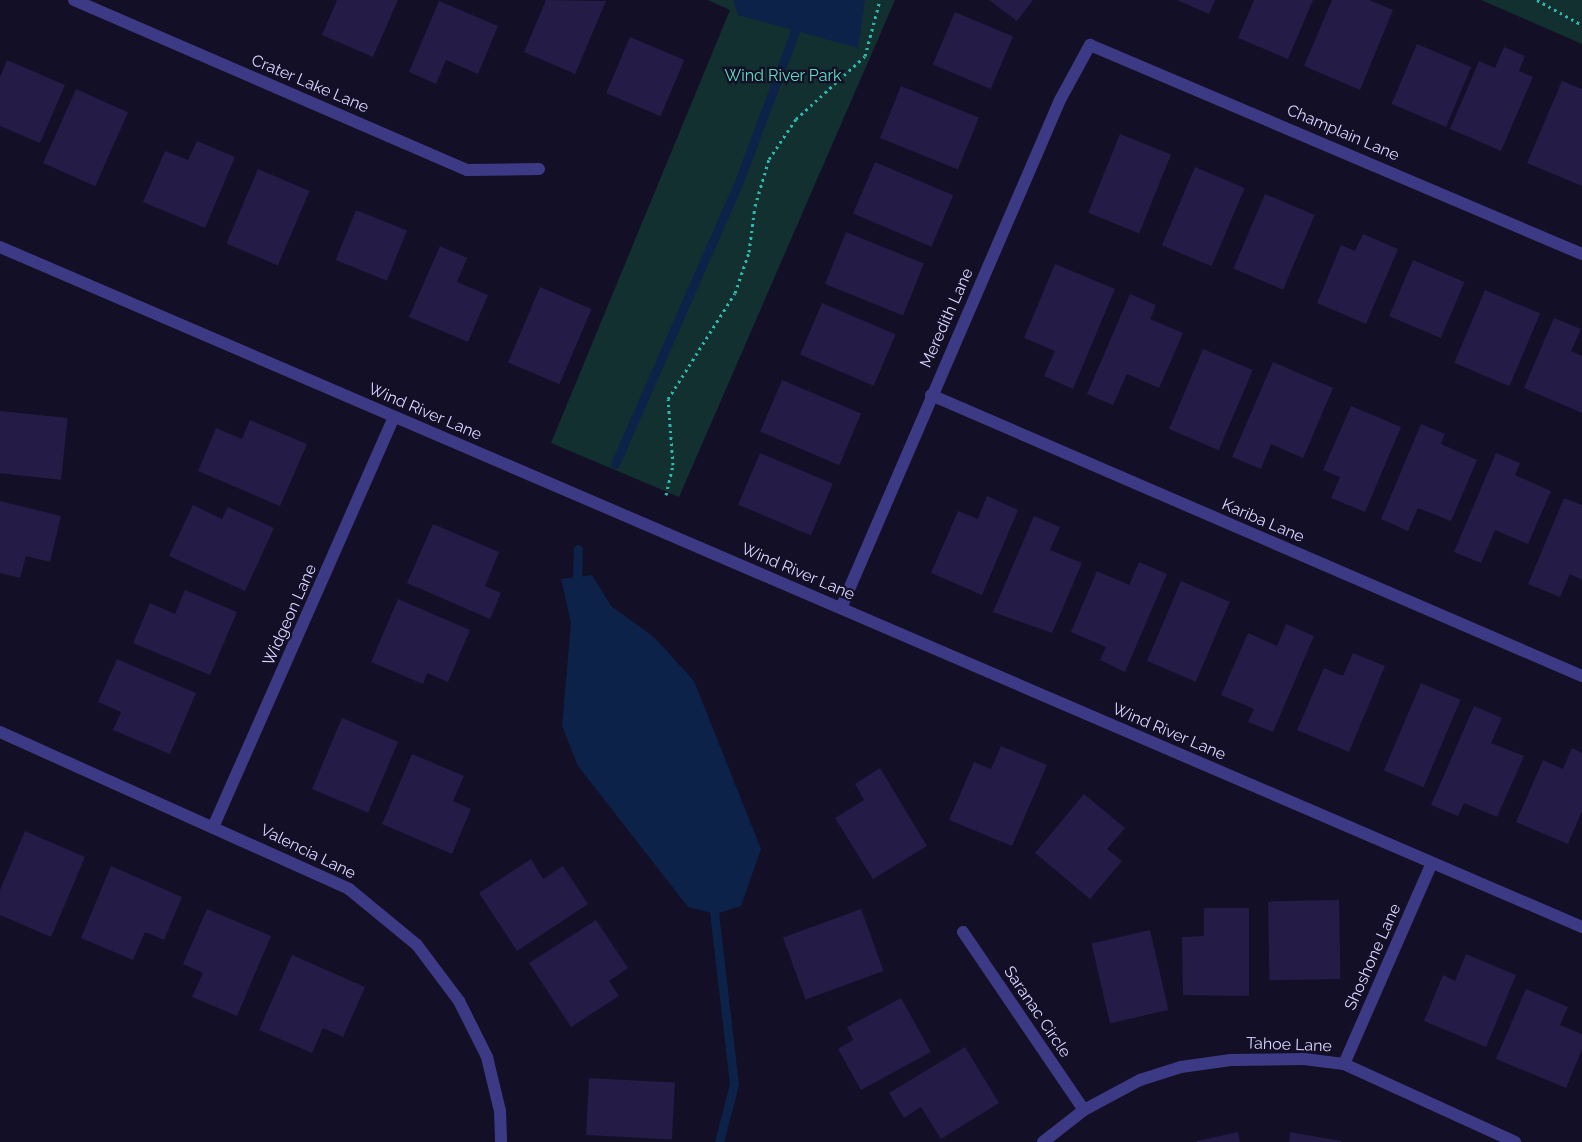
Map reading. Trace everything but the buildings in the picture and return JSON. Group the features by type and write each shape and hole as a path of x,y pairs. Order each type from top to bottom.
{"street":[{"name":"Crater Lake Lane","path":"79,1 466,170 539,169"},
{"name":"Champlain Lane","path":"1090,45 1582,254"},
{"name":"Meredith Lane","path":"841,608 931,395 1060,100 1090,45"},
{"name":"Wind River Lane","path":"0,246 1582,927"},
{"name":"Kariba Lane","path":"931,395 1582,676"},
{"name":"Widgeon Lane","path":"214,825 394,417"},
{"name":"Valencia Lane","path":"0,732 214,825 349,889 417,945 459,1002 487,1057 500,1111 501,1142"},
{"name":"Shoshone Lane","path":"1344,1064 1432,863"},
{"name":"Saranac Circle","path":"963,932 1084,1110"},
{"name":"Tahoe Lane","path":"1043,1142 1084,1110 1140,1080 1181,1067 1231,1060 1344,1064 1515,1142"}],"path":[{"path":"666,495 673,465 668,399 735,293 749,252 755,206 769,159 796,119 865,56 880,0"},
{"path":"1537,0 1582,25"}],"green space":[{"name":"Wind River Park","path":"708,0 895,0 679,497 551,443 730,10"},
{"path":"1481,0 1582,0 1582,44"}],"water":[{"path":"733,0 865,0 858,48 738,15"},
{"path":"592,575 611,606 654,637 694,681 761,849 741,906 716,914 688,907 578,766 562,726 571,623 561,579"}],"waterway":[{"path":"615,464 740,179 795,31 791,0"},
{"path":"578,549 577,577 583,587"},
{"path":"713,903 734,1084 719,1142"}]}
